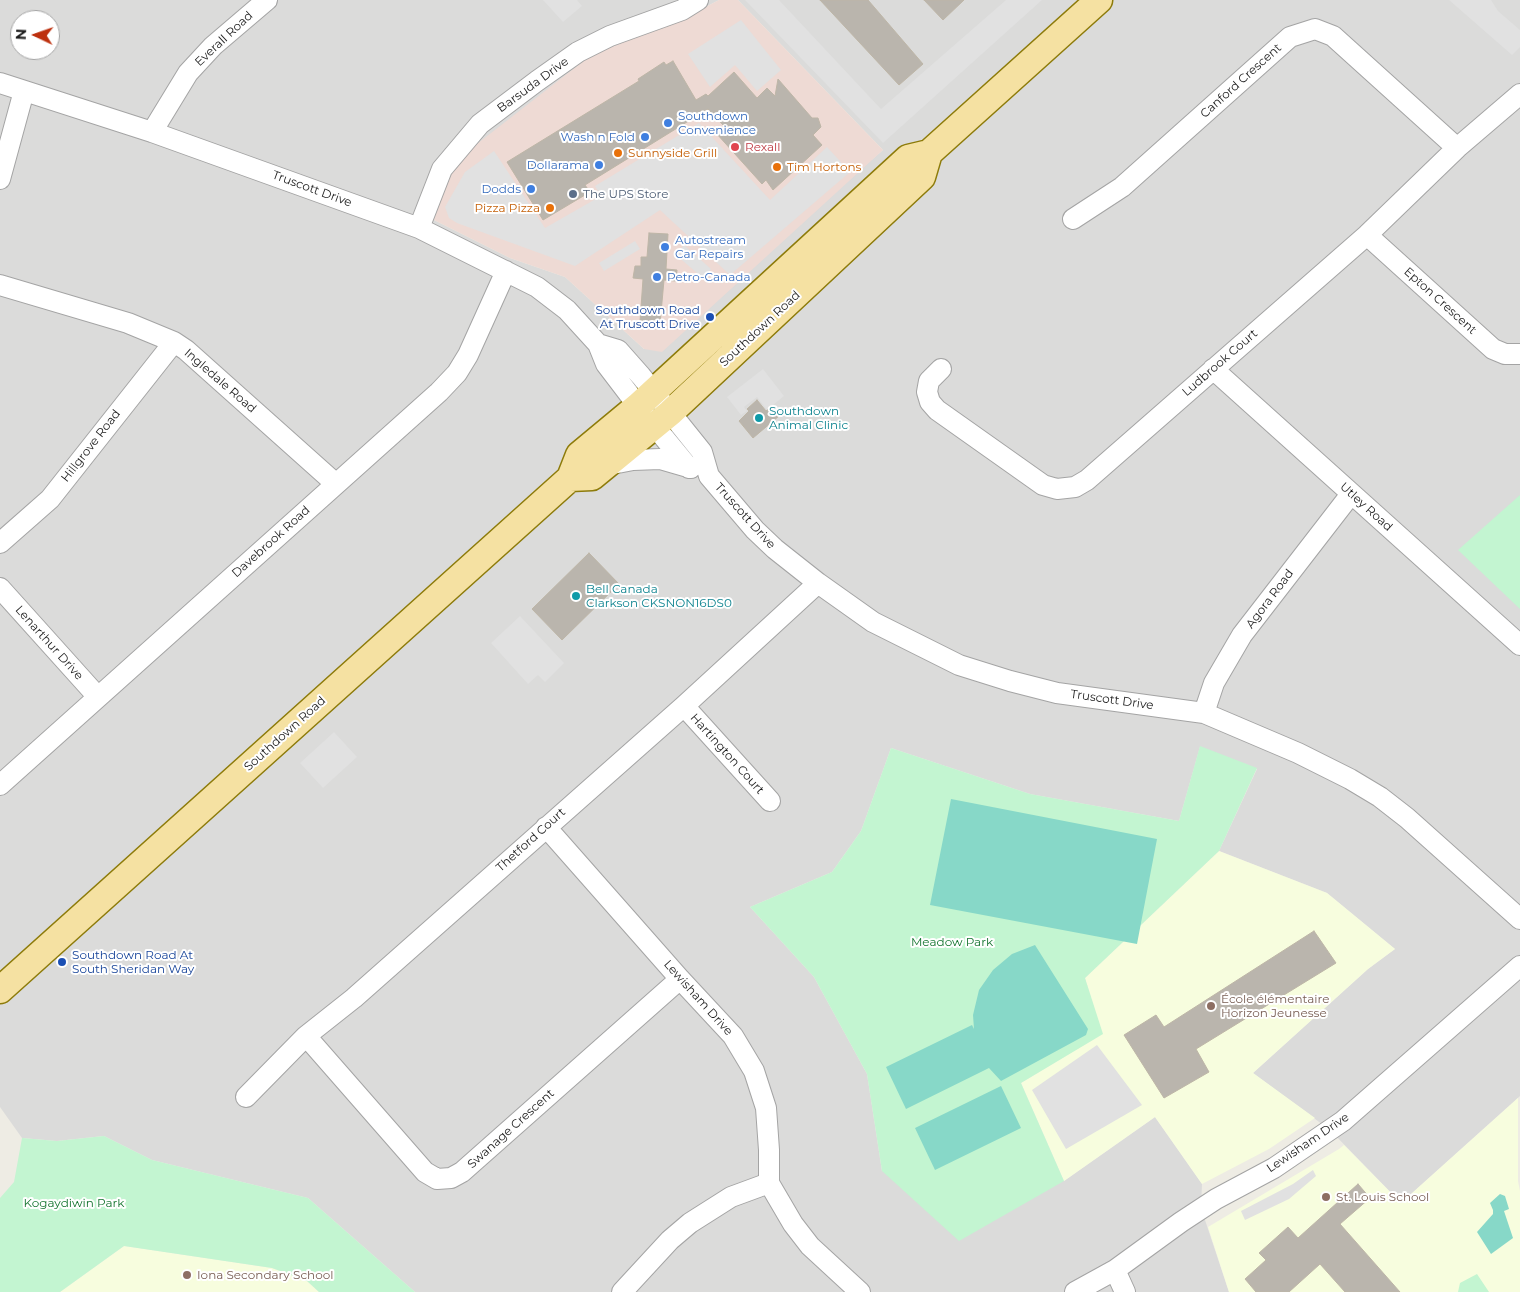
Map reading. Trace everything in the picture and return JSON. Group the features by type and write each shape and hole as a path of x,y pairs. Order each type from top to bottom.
{"main road":[{"name":"Southdown Road","path":"570,478 592,477 606,465 654,409 922,177 928,153 1100,0"},
{"name":"Southdown Road","path":"0,990 570,478 579,455 654,409"}],"street":[{"name":"Everall Road","path":"152,132 188,73 213,46 266,0"},
{"name":"Barsuda Drive","path":"420,228 442,169 480,124 578,52 610,36 682,10 698,0"},
{"name":"Canford Crescent","path":"1073,219 1122,187 1290,38 1315,29 1333,36 1458,148"},
{"name":"Truscott Drive","path":"0,83 152,132 420,228 537,287 567,310 598,344 606,364 702,452 709,476 775,549 818,583 873,622 959,665 1010,681 1056,693 1204,713 1298,753 1350,779 1380,797 1407,818 1520,919"},
{"path":"0,179 24,91"},
{"name":"Ludbrook Court","path":"941,369 929,381 926,392 930,402 937,410 1043,485 1057,489 1075,487 1087,480 1367,235 1458,148 1520,94"},
{"name":"Epton Crescent","path":"1367,235 1493,349 1505,354 1520,354"},
{"name":"Davebrook Road","path":"0,785 439,392 457,373 478,337 506,271"},
{"name":"Ingledale Road","path":"0,285 128,323 174,342 186,350 336,484"},
{"name":"Hillgrove Road","path":"0,543 50,499 174,342"},
{"name":"Utley Road","path":"1213,369 1520,645"},
{"name":"Truscott Drive","path":"654,409 689,468 709,476"},
{"path":"606,465 633,460 660,459 689,468"},
{"name":"Agora Road","path":"1204,713 1214,683 1242,635 1351,494"},
{"name":"Thetford Court","path":"246,1097 306,1036 354,998 684,706 818,583"},
{"name":"Lenarthur Drive","path":"0,588 98,697"},
{"name":"Hartington Court","path":"684,706 770,801"},
{"name":"Lewisham Drive","path":"546,827 734,1036 754,1070 766,1108 769,1183"},
{"name":"Lewisham Drive","path":"1075,1292 1115,1270 1188,1217 1216,1199 1274,1168 1343,1121 1520,966"},
{"name":"Swanage Crescent","path":"306,1036 425,1172 436,1179 451,1178 462,1172 680,978"},
{"path":"622,1292 670,1240 690,1223 731,1197 769,1183 793,1224 810,1246 860,1292"},
{"path":"1115,1270 1125,1292"}],"shaded area":[{"path":"0,0 719,0 698,11 432,219 510,258 565,277 644,349 883,150 738,0 1520,0 1520,1096 1401,1203 1330,1130 1253,1073 1368,969 1395,949 1327,893 1219,851 1257,769 1200,747 1179,821 1030,794 891,748 861,831 832,872 750,907 814,977 867,1074 882,1171 1064,1181 1155,1117 1202,1184 1201,1208 1229,1292 415,1292 308,1198 152,1160 104,1136 57,1141 22,1138 0,1107"},
{"path":"543,0 577,0 582,6 563,22"},
{"path":"719,0 738,0 883,150 662,352 644,349 565,277 510,258 432,219 448,173 464,154 590,56 698,11"},
{"path":"745,0 779,0 881,109 1006,0 1042,0 883,143"},
{"path":"1449,0 1491,0 1498,11 1520,30 1520,47 1512,55"},
{"path":"741,20 781,70 757,91 735,65 710,87 688,54"},
{"path":"699,123 770,200 827,147 850,172 730,275 660,210 575,266 457,223 449,218 445,207 465,172 494,151 545,228 601,196 595,186"},
{"path":"635,241 640,249 604,271 599,263"},
{"path":"684,245 711,269 703,278 676,255"},
{"path":"763,369 784,396 767,410 757,397 744,407 747,411 741,415 727,397"},
{"path":"520,616 564,663 545,682 538,675 528,684 491,643"},
{"path":"334,732 357,757 323,788 300,763"},
{"path":"951,799 1157,839 1137,944 930,905"},
{"name":"École élémentaire Horizon Jeunesse","path":"1219,851 1327,893 1395,949 1368,969 1253,1073 1315,1118 1269,1149 1202,1184 1155,1117 1064,1181 1021,1083 1102,1034 1085,978"},
{"path":"1035,945 1088,1029 1086,1035 1001,1081 989,1068 906,1109 886,1067 972,1025 974,1029 973,1015 979,990 993,970 1012,954"},
{"path":"1097,1045 1142,1105 1066,1149 1032,1090"},
{"path":"1001,1086 1021,1128 935,1170 915,1128"},
{"name":"St. Louis School","path":"1518,1098 1520,1292 1229,1292 1208,1227 1344,1145 1401,1203"},
{"path":"1313,1170 1316,1176 1289,1199 1245,1220 1241,1211 1293,1184"},
{"path":"1500,1194 1505,1196 1509,1209 1504,1211 1513,1238 1491,1254 1477,1232 1493,1214 1490,1203"},
{"name":"Iona Secondary School","path":"124,1246 272,1268 307,1281 319,1292 60,1292"}],"green space":[{"path":"1520,495 1520,609 1458,550"},
{"name":"Meadow Park","path":"1200,746 1257,768 1219,851 1085,978 1103,1034 1021,1083 1064,1181 959,1241 882,1171 867,1074 814,977 750,907 832,872 861,831 891,748 1030,794 1179,821"},
{"name":"Kogaydiwin Park","path":"104,1136 152,1160 308,1198 415,1292 319,1292 307,1281 272,1268 124,1246 60,1292 0,1292 0,1198 14,1182 22,1138 57,1141"},
{"path":"1477,1274 1489,1292 1458,1292 1460,1283"}],"building":[{"path":"820,0 868,0 923,64 899,85"},
{"path":"924,0 964,0 943,20"},
{"path":"673,61 696,100 706,94 708,96 734,72 757,98 767,88 775,96 778,79 812,118 818,118 821,127 813,135 822,145 773,190 766,180 762,184 716,133 724,126 708,109 585,185 590,192 543,220 507,162 639,81 638,79 664,62 666,65"},
{"path":"649,233 668,234 666,269 677,270 676,281 664,280 660,324 640,322 643,279 633,278 635,266 641,266 641,257 647,257"},
{"name":"Southdown Animal Clinic","path":"757,400 766,411 771,407 779,416 753,438 739,421 749,411 747,409"},
{"name":"Bell Canada Clarkson CKSNON16DS0","path":"589,553 619,584 562,640 532,609"},
{"path":"1314,931 1336,963 1196,1049 1209,1072 1164,1098 1124,1035 1156,1015 1164,1027"},
{"path":"1358,1184 1370,1198 1340,1224 1400,1292 1345,1292 1320,1264 1289,1292 1256,1292 1245,1279 1266,1260 1259,1253 1288,1227 1298,1238"}],"place":[{"name":"Southdown Convenience","path":"668,123"},
{"name":"Wash n Fold","path":"645,137"},
{"name":"Rexall","path":"735,147"},
{"name":"Sunnyside Grill","path":"618,153"},
{"name":"Dollarama","path":"599,165"},
{"name":"Tim Hortons","path":"777,167"},
{"name":"Dodds","path":"531,189"},
{"name":"The UPS Store","path":"573,194"},
{"name":"Pizza Pizza","path":"550,208"},
{"name":"Autostream Car Repairs","path":"665,247"},
{"name":"Petro-Canada","path":"657,277"},
{"name":"Southdown Road At Truscott Drive","path":"710,317"},
{"name":"Southdown Animal Clinic","path":"759,418"},
{"name":"Bell Canada Clarkson CKSNON16DS0","path":"576,596"},
{"name":"Southdown Road At South Sheridan Way","path":"62,962"},
{"name":"École élémentaire Horizon Jeunesse","path":"1211,1006"},
{"name":"St. Louis School","path":"1326,1197"},
{"name":"Iona Secondary School","path":"187,1275"}]}
